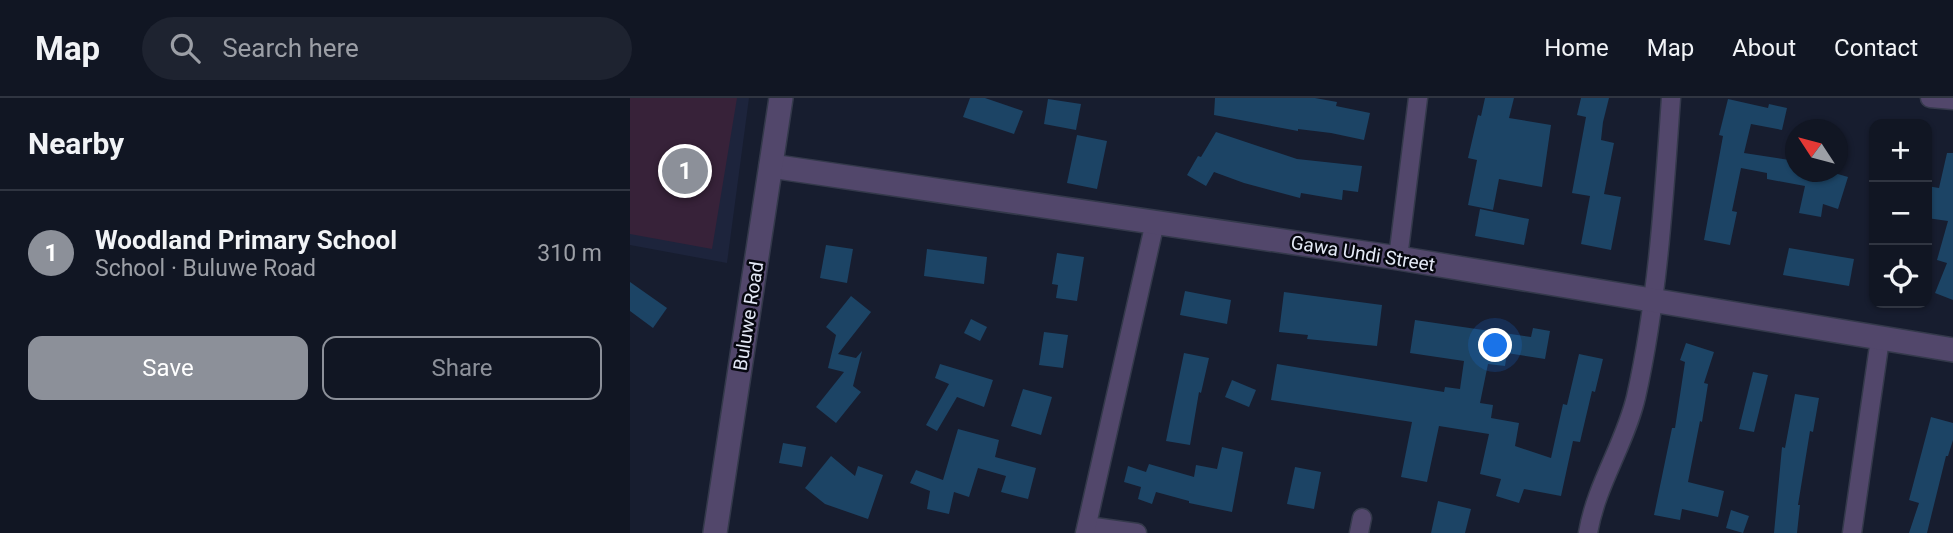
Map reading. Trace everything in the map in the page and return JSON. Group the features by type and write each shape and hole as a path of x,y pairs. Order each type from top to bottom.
{"street":[{"name":"Buluwe Road","path":"715,533 781,98"},
{"path":"1398,258 1418,98"},
{"path":"1588,533 1595,504 1620,446 1636,397 1652,299 1671,98"},
{"path":"1930,98 1953,100"},
{"name":"Gawa Undi Street","path":"771,166 1398,258 1953,350"},
{"path":"1137,533 1086,529 1155,222"},
{"path":"1852,533 1880,339"}],"shaded area":[{"path":"630,98 749,98 727,263 630,245"},
{"path":"630,98 737,98 712,249 630,234"}],"building":[{"path":"970,98 985,98 1023,111 1014,134 963,117"},
{"path":"1215,98 1315,98 1337,102 1336,106 1370,113 1364,140 1214,115"},
{"path":"1485,98 1514,98 1509,118 1551,125 1542,187 1499,179 1493,210 1468,205 1477,160 1468,158 1478,115 1481,116"},
{"path":"1581,98 1609,98 1601,140 1614,143 1604,194 1621,197 1611,250 1581,244 1590,196 1572,193 1586,117 1577,115"},
{"path":"1048,99 1081,104 1076,130 1044,124"},
{"path":"1728,99 1768,108 1769,104 1787,108 1782,130 1751,124 1744,153 1785,159 1785,182 1846,182 1838,209 1823,204 1821,217 1799,213 1805,186 1767,179 1767,173 1741,168 1732,211 1737,212 1730,245 1704,240 1723,136 1719,135"},
{"path":"1216,132 1297,159 1362,166 1358,192 1343,190 1342,200 1301,193 1300,198 1214,172 1206,186 1187,175"},
{"path":"1077,135 1107,141 1097,189 1067,183"},
{"path":"1947,153 1953,153 1953,300 1935,293 1947,263 1937,260 1948,221 1932,219 1932,187 1939,188"},
{"path":"1480,209 1529,219 1524,245 1475,236"},
{"path":"826,245 853,249 847,283 820,278"},
{"path":"1789,248 1854,259 1849,286 1783,275"},
{"path":"927,249 987,257 984,284 924,276"},
{"path":"1057,253 1084,257 1077,301 1056,298 1058,285 1052,284"},
{"path":"630,282 667,308 653,328 630,311"},
{"path":"1185,291 1231,300 1227,324 1180,315"},
{"path":"1284,292 1382,305 1377,346 1307,339 1308,335 1279,332"},
{"path":"851,296 871,312 838,354 856,358 862,351 853,386 861,392 836,423 816,407 844,372 828,368 836,335 826,327"},
{"path":"971,319 987,327 980,341 964,333"},
{"path":"1415,320 1531,337 1533,328 1550,331 1545,359 1507,353 1505,366 1488,364 1480,403 1493,405 1491,418 1519,423 1515,446 1551,458 1563,404 1567,405 1579,354 1603,359 1580,442 1573,441 1561,496 1524,489 1519,503 1496,496 1501,479 1480,474 1489,434 1439,426 1427,482 1401,477 1412,422 1271,400 1277,364 1444,392 1445,387 1460,389 1464,361 1410,353"},
{"path":"1044,332 1068,335 1063,368 1039,365"},
{"path":"1686,343 1714,352 1704,383 1708,384 1702,422 1700,421 1688,482 1724,491 1718,517 1682,509 1680,520 1654,515 1672,428 1675,428 1685,362 1680,360"},
{"path":"1184,353 1209,358 1201,393 1199,392 1190,445 1166,441"},
{"path":"940,364 993,380 984,407 957,397 937,431 926,425 949,384 935,378"},
{"path":"1753,372 1768,375 1754,432 1739,429"},
{"path":"1232,380 1256,390 1249,407 1225,397"},
{"path":"1023,389 1052,397 1041,435 1011,426"},
{"path":"1795,394 1819,398 1813,432 1810,431 1798,505 1797,533 1774,533 1782,447 1785,448"},
{"path":"1931,417 1953,423 1953,440 1946,456 1927,533 1909,533 1919,503 1909,500"},
{"path":"958,429 999,440 995,457 1036,468 1028,499 1001,492 1006,476 978,468 969,497 954,492 949,514 927,509 930,491 910,483 916,470 943,480"},
{"path":"783,443 806,447 802,467 779,463"},
{"path":"1222,447 1243,452 1232,512 1189,503 1156,492 1152,504 1138,499 1141,487 1124,482 1128,466 1146,472 1149,464 1194,477 1196,465 1217,469"},
{"path":"831,456 855,476 858,466 883,475 868,519 825,504 805,488"},
{"path":"1295,467 1321,472 1314,509 1287,504"},
{"path":"1438,501 1471,509 1465,533 1431,533"},
{"path":"1731,510 1749,516 1743,533 1726,528"}],"place":[{"name":"Woodland Primary School","path":"685,171"}]}
